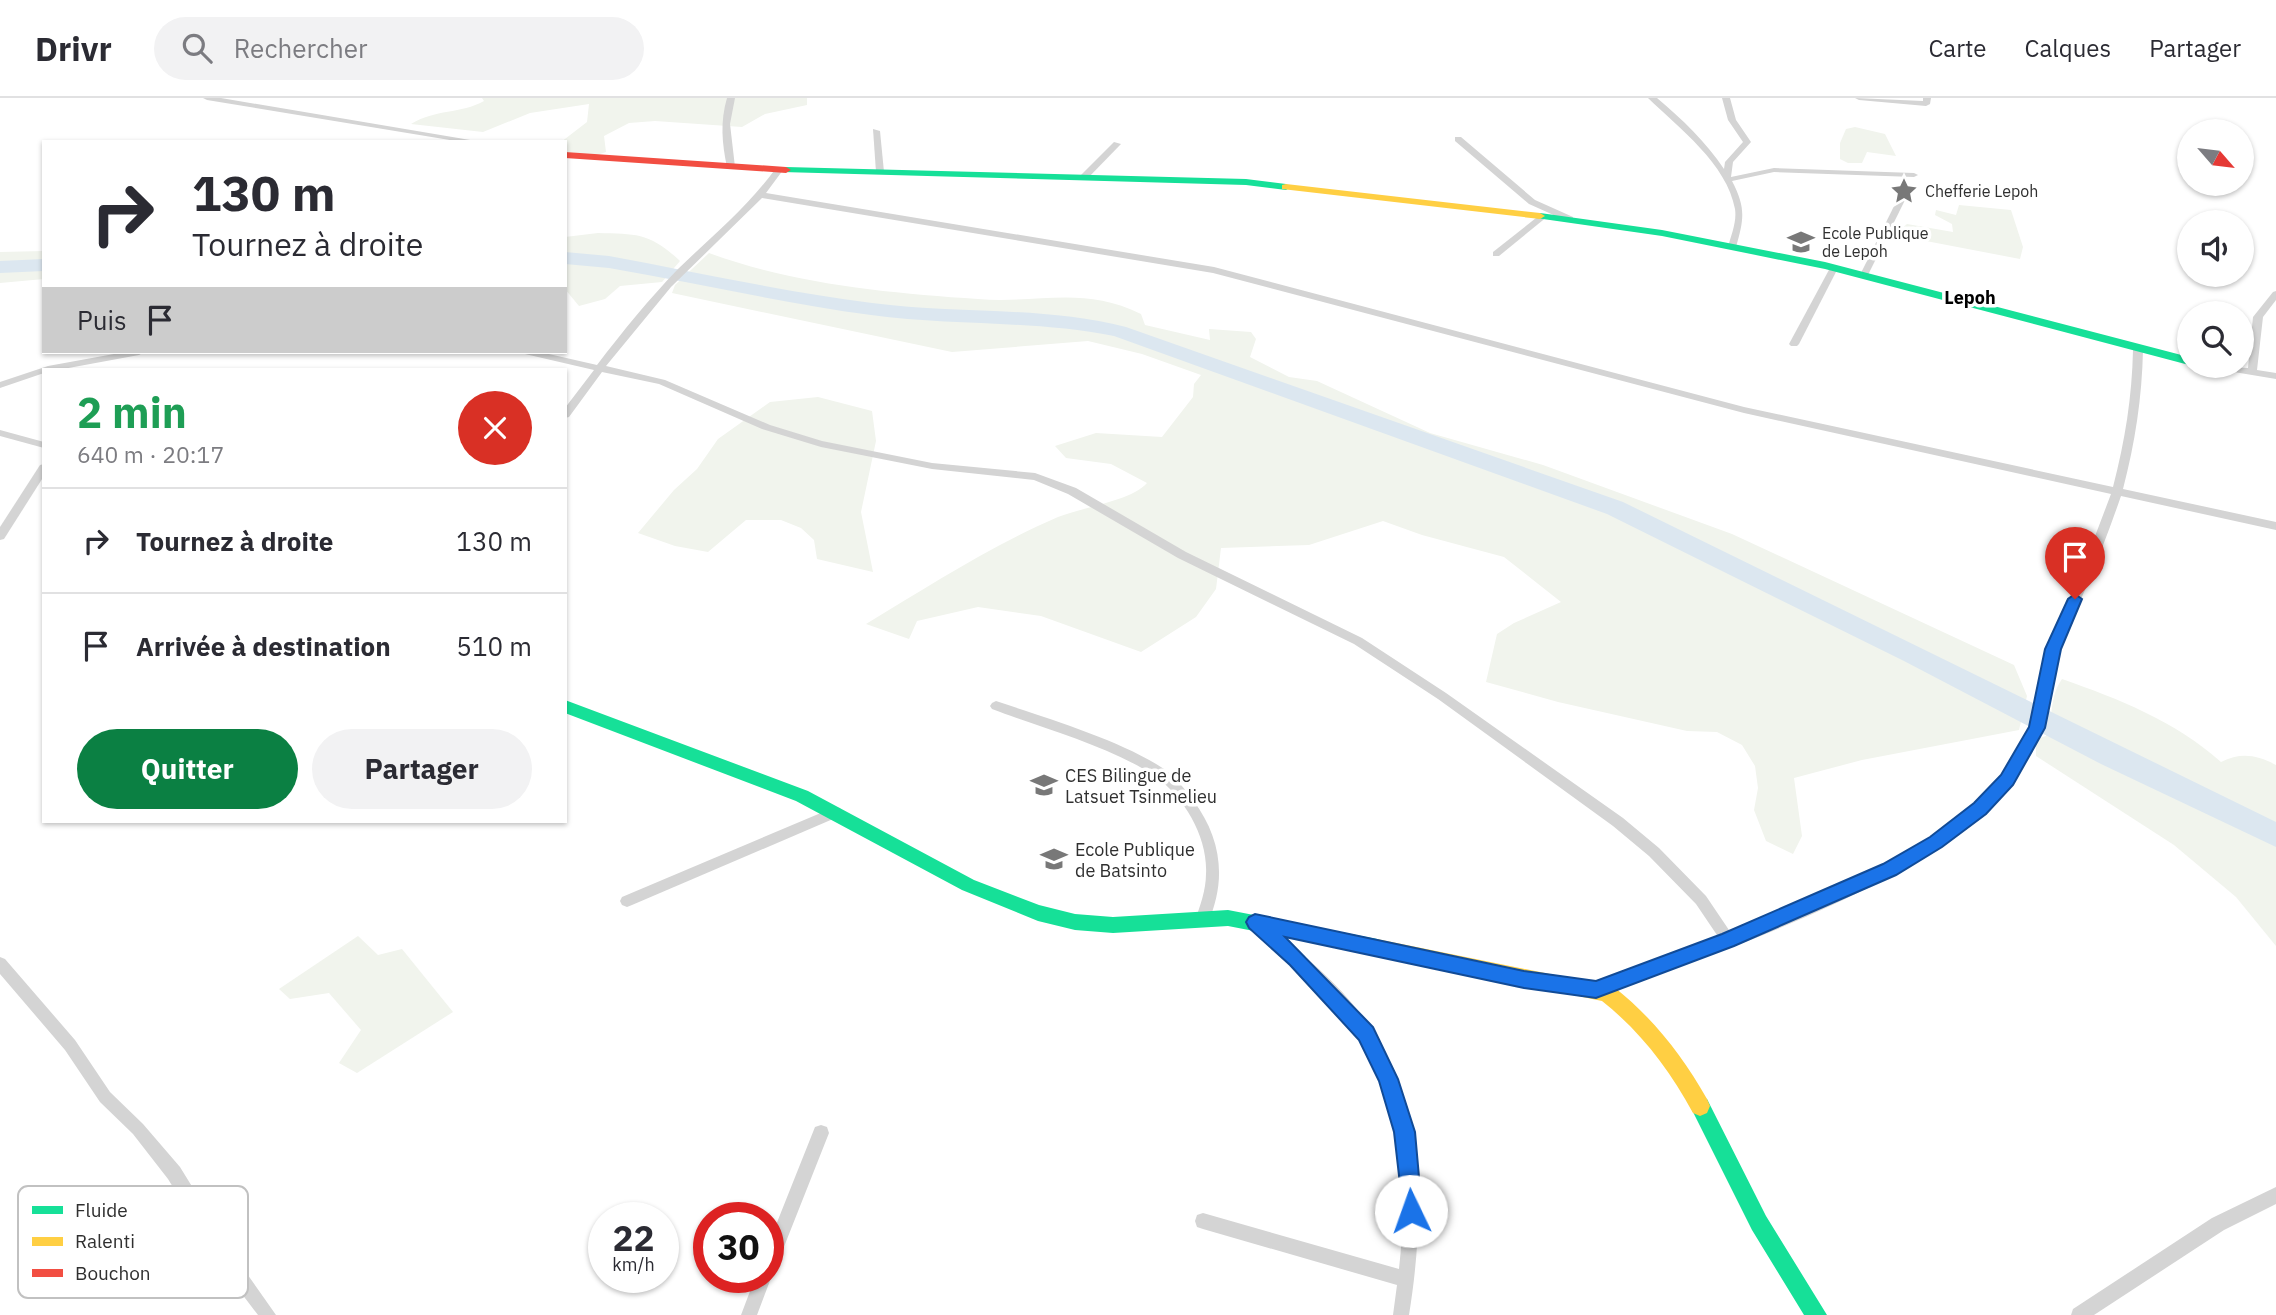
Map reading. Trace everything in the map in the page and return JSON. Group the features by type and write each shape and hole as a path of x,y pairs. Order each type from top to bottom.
{"street":[{"path":"207,98 466,140"},
{"path":"730,167 725,135 726,112 731,98"},
{"path":"1652,98 1680,124 1727,180 1738,208 1739,219 1732,247"},
{"path":"1726,98 1732,120 1747,142 1729,162 1727,180"},
{"path":"1859,98 1926,104 1927,98"},
{"path":"876,131 880,172"},
{"path":"1458,139 1532,202 1570,219"},
{"path":"1083,178 1117,144"},
{"path":"567,155 779,170 1246,181 1570,219 1834,268 2177,358"},
{"path":"567,412 599,367 666,286 762,195 779,170"},
{"path":"1727,180 1773,170 1914,175"},
{"path":"762,195 1214,270 1744,410 2276,526"},
{"path":"1864,275 1902,198"},
{"path":"1496,254 1544,216"},
{"path":"1794,344 1834,268"},
{"path":"2254,354 2258,317 2276,294"},
{"path":"1596,990 1728,940 1890,870 1958,825 2007,780 2037,728 2053,649 2096,551 2117,490 2136,420 2138,350"},
{"path":"56,368 129,354"},
{"path":"537,354 662,382 766,427 821,444 932,466 1035,477 1072,491 1182,555 1357,641 1442,695 1618,822 1654,852 1701,900 1728,940"},
{"path":"0,385 42,371"},
{"path":"2254,372 2276,376"},
{"path":"0,433 42,444"},
{"path":"0,536 42,470"},
{"path":"996,706 1135,760 1158,772 1174,786 1202,825 1212,847 1212,895 1202,921"},
{"path":"567,707 596,720 755,775 835,812 933,869 1034,911 1076,922 1099,924 1228,918 1255,922 1524,979 1596,990 1622,1002 1651,1028 1680,1072 1753,1212 1816,1315"},
{"path":"627,901 835,812"},
{"path":"1255,922 1297,959 1366,1033 1388,1079 1405,1132 1411,1191 1408,1280 1401,1315"},
{"path":"0,964 70,1045 105,1097 138,1129 182,1186"},
{"path":"784,1226 821,1133"},
{"path":"2079,1315 2218,1224 2276,1195"},
{"path":"1203,1221 1408,1280"},
{"path":"248,1288 268,1315"},
{"path":"748,1315 758,1293"}],"shaded area":[{"path":"482,98 807,98 807,105 765,114 742,127 655,121 629,123 604,136 606,152 597,155 567,154 567,140 564,140 587,122 589,104 530,113 483,132 411,124 429,116 484,101"},
{"path":"1855,127 1885,134 1896,156 1867,152 1862,163 1848,163 1840,159 1840,143 1846,129"},
{"path":"1959,205 2011,210 2023,247 2020,259 1926,241 1899,231 1907,224 1953,232 1952,224 1935,215 1936,210 1956,215"},
{"path":"598,233 643,237 660,245 680,261 662,282 620,286 605,299 579,306 567,291 567,237"},
{"path":"42,251 42,279 0,283 0,252"},
{"path":"709,253 741,264 807,280 875,290 1000,300 1099,300 1141,314 1145,325 1210,340 1209,329 1251,332 1256,339 1250,357 1289,377 1317,381 1430,433 1543,465 1732,534 2014,665 2027,696 2019,730 1862,760 1794,778 1802,836 1793,854 1766,841 1754,810 1758,788 1755,766 1742,745 1717,732 1687,731 1558,702 1486,682 1497,634 1514,623 1561,602 1504,557 1422,535 1383,521 1309,545 1221,548 1216,589 1196,617 1141,652 1041,616 978,607 917,621 909,639 866,624 960,567 1033,528 1140,489 1147,483 1111,464 1066,458 1055,446 1096,433 1162,437 1193,397 1194,384 1201,375 1142,354 1088,341 952,352 672,293 675,285"},
{"path":"818,397 872,411 876,441 861,512 873,572 817,559 814,540 801,528 781,520 746,520 708,552 675,546 638,533 674,490 697,469 718,439 770,402"},
{"path":"2062,679 2125,703 2166,723 2221,762 2249,756 2276,765 2276,946 2236,897 2174,845 2036,756 2036,739 2046,736 2053,700"},
{"path":"358,936 378,955 402,949 453,1012 357,1073 339,1063 361,1030 329,993 290,999 279,989"}],"waterway":[{"path":"567,258 609,262 871,309 994,319 1068,321 1119,331 1615,508 1913,654 2111,756 2276,835"},
{"path":"0,267 42,265"}],"traffic: fast":[{"path":"786,170 1246,182 1286,187"},
{"path":"1540,216 1662,233 1825,265 2177,358"},
{"path":"567,707 802,796 968,885 1038,913 1075,922 1113,925 1228,918 1377,947"},
{"path":"1700,1106 1759,1223 1816,1315"}],"traffic: slow":[{"path":"1286,187 1540,216"},
{"path":"1377,947 1607,993 1635,1017 1660,1044 1700,1106"}],"traffic: jam":[{"path":"567,155 786,170"}],"place":[{"name":"Chefferie Lepoh","path":"1904,191"},
{"name":"Ecole Publique de Lepoh","path":"1801,242"},
{"name":"CES Bilingue de Latsuet Tsinmelieu","path":"1044,785"},
{"name":"Ecole Publique de Batsinto","path":"1054,859"}],"district":[{"name":"Lepoh","path":"1970,297"}],"route":[{"path":"1411,1211 1405,1132 1388,1079 1366,1033 1297,959 1255,922 1438,962 1567,987 1596,990 1728,940 1890,870 1936,842 1980,808 2007,780 2024,755 2037,728 2053,649 2075,599"}]}
